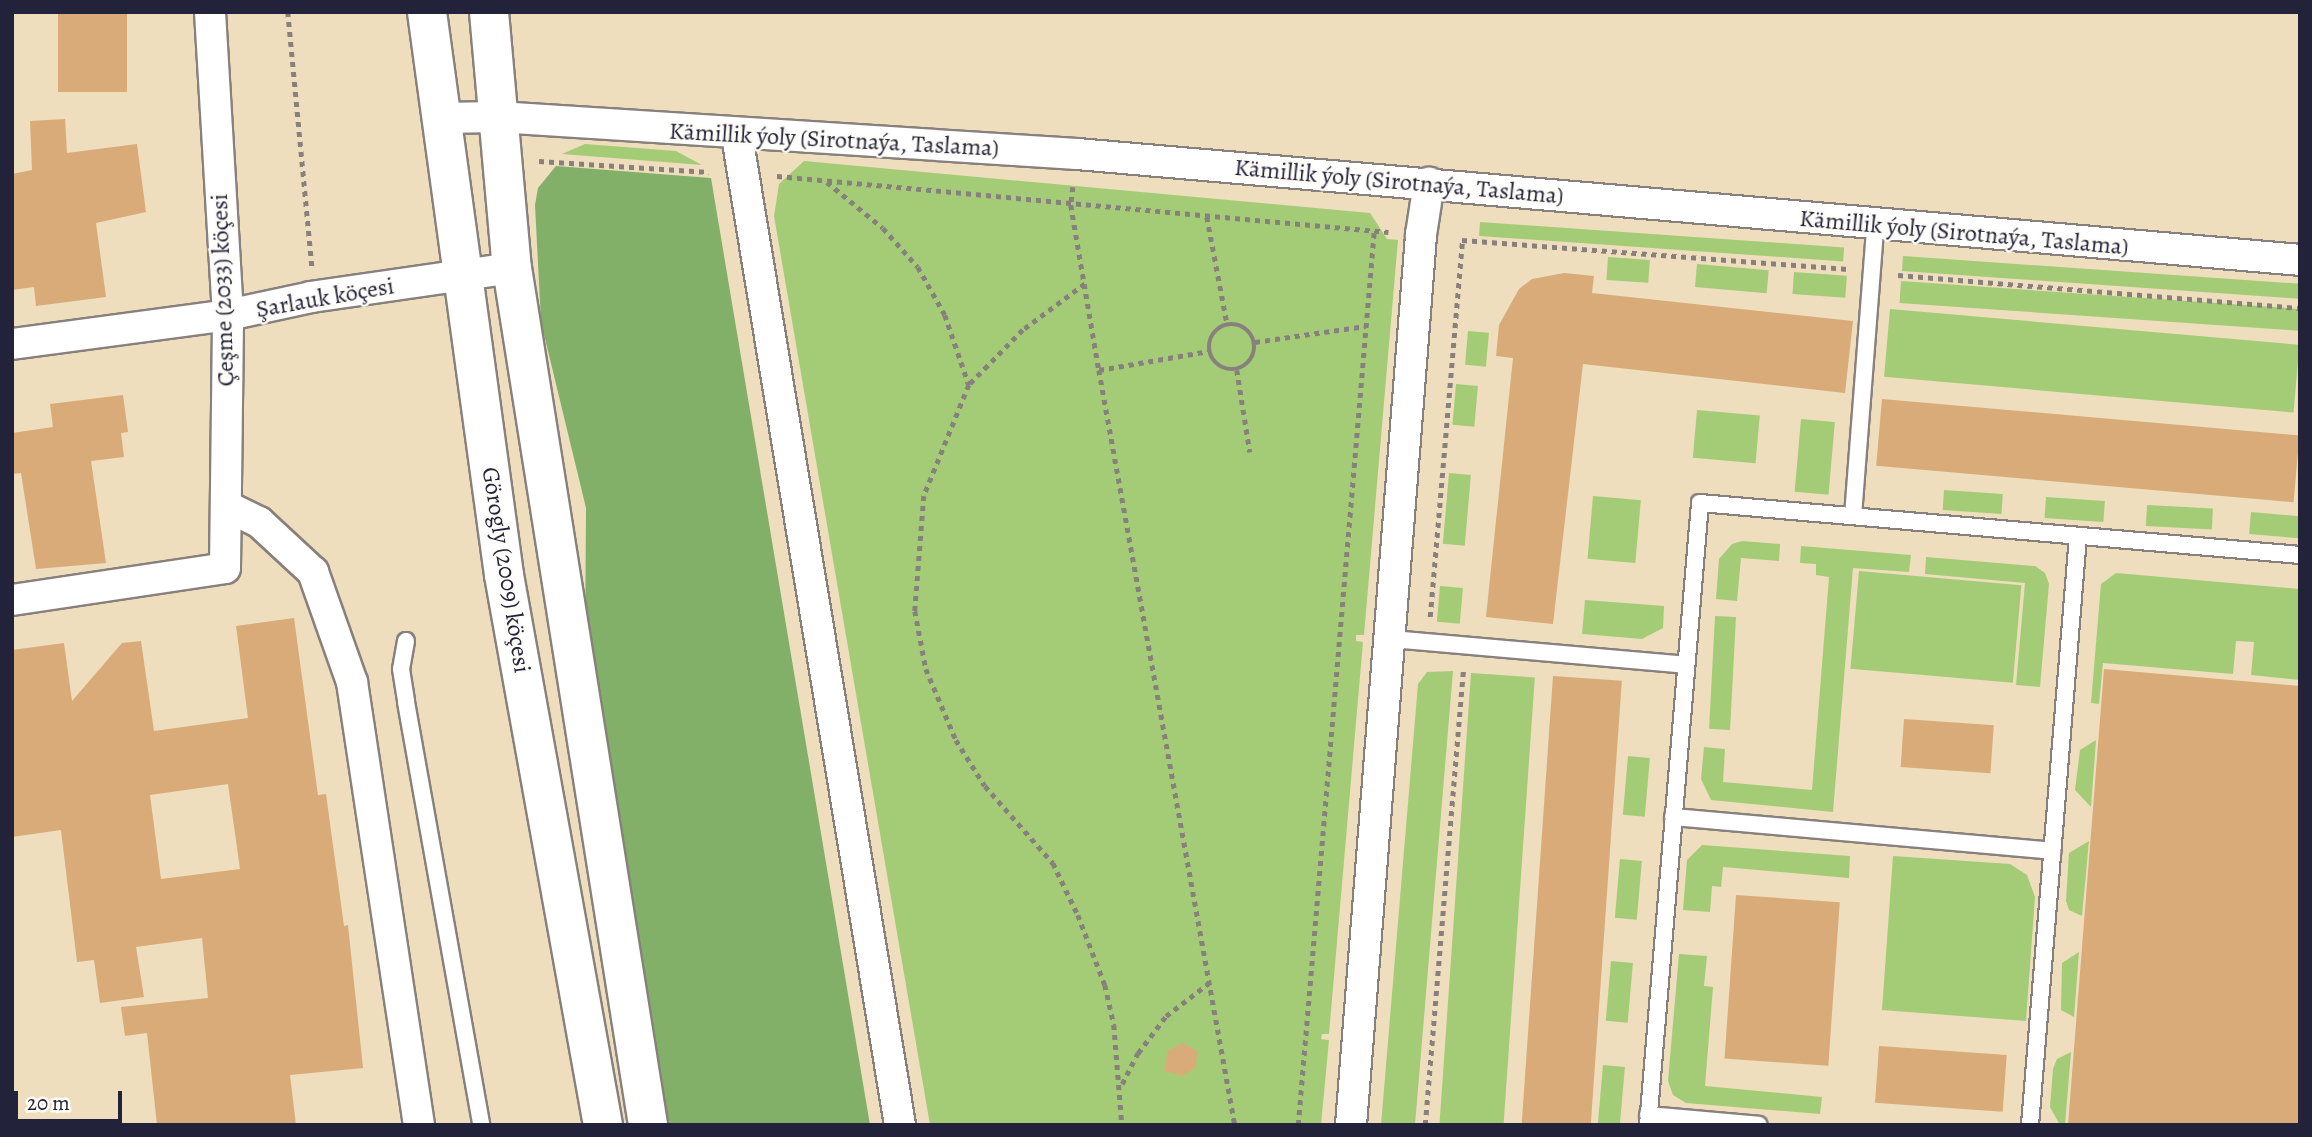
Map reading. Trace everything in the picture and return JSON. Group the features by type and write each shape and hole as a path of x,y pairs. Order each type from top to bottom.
{"main road":[{"name":"Görogly (2009) köçesi","path":"426,12 504,575 603,1125"},
{"path":"489,12 512,268 648,1125"}],"street":[{"name":"Çeşme (2033) köçesi","path":"12,600 225,568 228,315 210,12"},
{"name":"Kämillik ýoly (Sirotnaýa, Taslama)","path":"441,118 498,117 737,136 1077,155 1429,183 1875,227 2300,260"},
{"path":"737,136 739,173 900,1125"},
{"path":"1350,1125 1391,639 1421,235 1429,183"},
{"name":"Şarlauk köçesi","path":"12,344 228,315 310,298 512,268"},
{"path":"226,506 260,522 313,572 352,682 419,1125"}],"lane":[{"path":"1853,516 1875,227"},
{"path":"1759,1125 1648,1120 1700,503 2300,555"},
{"path":"2030,1125 2078,536"},
{"path":"1391,639 1686,665"},
{"path":"406,641 401,669 404,691 481,1125"},
{"path":"1673,817 2052,851"}],"path":[{"path":"288,12 313,273 310,298"},
{"path":"1077,155 1071,205 1235,1125"},
{"path":"561,162 739,173 1462,240 1870,271 2300,308"},
{"path":"827,181 883,228 923,275 945,315 969,385"},
{"path":"1207,217 1227,323"},
{"path":"1298,1125 1374,231"},
{"path":"1428,642 1462,240"},
{"path":"1085,284 1023,330 969,385 924,496 916,559 920,646 956,740 985,786 1053,863 1074,905 1105,985 1122,1085 1122,1125"},
{"path":"1227,323 1250,331 1255,342 1255,354 1237,370"},
{"path":"1227,323 1209,339 1209,351 1214,363 1237,370"},
{"path":"1255,342 1366,326"},
{"path":"1099,370 1209,351"},
{"path":"1237,370 1250,452"},
{"path":"1425,1125 1465,646"},
{"path":"1122,1085 1138,1053 1166,1016 1209,983"}],"green space":[{"path":"585,144 676,151 702,165 562,154"},
{"path":"804,161 1370,213 1387,239 1398,240 1364,635 1356,635 1356,641 1363,642 1329,1034 1322,1034 1321,1039 1329,1040 1321,1125 930,1125 774,216 779,184"},
{"path":"556,166 711,178 870,1125 665,1125 585,650 586,508 541,322 535,205 538,188"},
{"path":"1480,222 1844,247 1843,261 1479,236"},
{"path":"1903,256 2300,284 2299,299 1902,271"},
{"path":"1608,257 1650,260 1648,283 1606,280"},
{"path":"1697,264 1769,270 1767,293 1695,287"},
{"path":"1794,272 1847,276 1845,298 1792,294"},
{"path":"1901,281 2300,309 2298,331 1899,303"},
{"path":"1890,309 2299,345 2294,413 1884,377"},
{"path":"1468,331 1489,333 1486,367 1465,365"},
{"path":"1456,384 1478,386 1474,427 1452,425"},
{"path":"1697,410 1760,415 1756,463 1693,458"},
{"path":"1801,419 1835,422 1829,495 1795,492"},
{"path":"1449,473 1471,475 1465,546 1443,544"},
{"path":"1944,490 2003,494 2001,514 1943,510"},
{"path":"1593,496 1641,500 1635,563 1588,559"},
{"path":"2046,497 2105,501 2103,522 2045,518"},
{"path":"2147,505 2213,508 2212,529 2146,526"},
{"path":"2251,512 2300,516 2298,538 2249,534"},
{"path":"1742,541 1780,544 1779,561 1741,558 1737,601 1716,599 1719,559 1732,544"},
{"path":"1801,546 1911,555 1909,572 1853,568 1833,812 1711,800 1701,779 1704,747 1725,749 1723,782 1812,790 1829,577 1816,575 1816,564 1800,563"},
{"path":"1926,557 2035,566 2045,573 2049,584 2040,687 2016,685 2025,583 1925,574"},
{"path":"1859,571 2021,585 2013,683 1850,669"},
{"path":"2116,573 2300,589 2300,680 2251,675 2254,642 2236,641 2233,674 2103,663 2099,704 2091,703 2101,584"},
{"path":"1440,586 1463,588 1460,624 1437,622"},
{"path":"1585,600 1664,606 1663,628 1642,639 1582,634"},
{"path":"1715,616 1736,617 1730,730 1709,729"},
{"path":"1453,671 1415,1125 1381,1125 1418,684 1427,672"},
{"path":"1471,673 1535,677 1504,1125 1439,1125"},
{"path":"2096,740 2091,807 2075,790 2080,750"},
{"path":"1628,756 1650,758 1645,817 1623,815"},
{"path":"2089,841 2082,916 2069,910 2066,901 2069,853"},
{"path":"1702,845 1850,856 1849,878 1723,867 1721,887 1712,886 1710,912 1683,910 1687,860"},
{"path":"1893,856 2010,864 2027,875 2035,897 2026,1021 1882,1010"},
{"path":"1620,859 1642,861 1637,920 1615,918"},
{"path":"2079,952 2074,1017 2061,1010 2062,963"},
{"path":"1679,954 1707,956 1704,986 1713,987 1705,1086 1822,1097 1820,1114 1686,1103 1673,1095 1668,1081"},
{"path":"1611,961 1633,963 1628,1023 1606,1021"},
{"path":"2071,1052 2065,1125 2060,1125 2050,1107 2053,1069 2057,1059"},
{"path":"1603,1065 1625,1067 1620,1125 1598,1125"}],"building":[{"path":"58,12 127,12 127,92 58,92"},
{"path":"65,119 67,153 137,144 146,212 96,223 106,297 36,306 34,287 12,290 12,174 32,170 30,121"},
{"path":"1564,273 1594,276 1592,293 1853,321 1845,393 1583,364 1553,624 1486,617 1513,358 1496,356 1499,325 1519,289 1532,279"},
{"path":"123,395 128,432 121,433 124,457 91,461 106,563 36,569 21,473 12,474 12,433 53,427 50,404"},
{"path":"1882,399 2299,436 2294,502 1876,466"},
{"path":"294,618 318,795 326,794 344,926 348,925 363,1068 290,1075 296,1125 157,1125 147,1033 125,1036 121,1007 208,998 202,938 136,947 144,997 100,1003 94,960 77,962 61,830 12,837 12,650 64,643 72,701 122,643 141,641 154,731 248,718 236,626","holes":["228,784 240,869 161,879 150,795"]},
{"path":"2104,669 2300,686 2300,1125 2068,1125"},
{"path":"1553,676 1622,681 1591,1125 1522,1125"},
{"path":"1904,719 1994,725 1990,773 1901,767"},
{"path":"1736,895 1840,902 1828,1066 1725,1059"},
{"path":"1183,1043 1197,1051 1196,1067 1183,1076 1164,1071 1168,1051"},
{"path":"1879,1046 2007,1055 2003,1112 1875,1103"}]}
